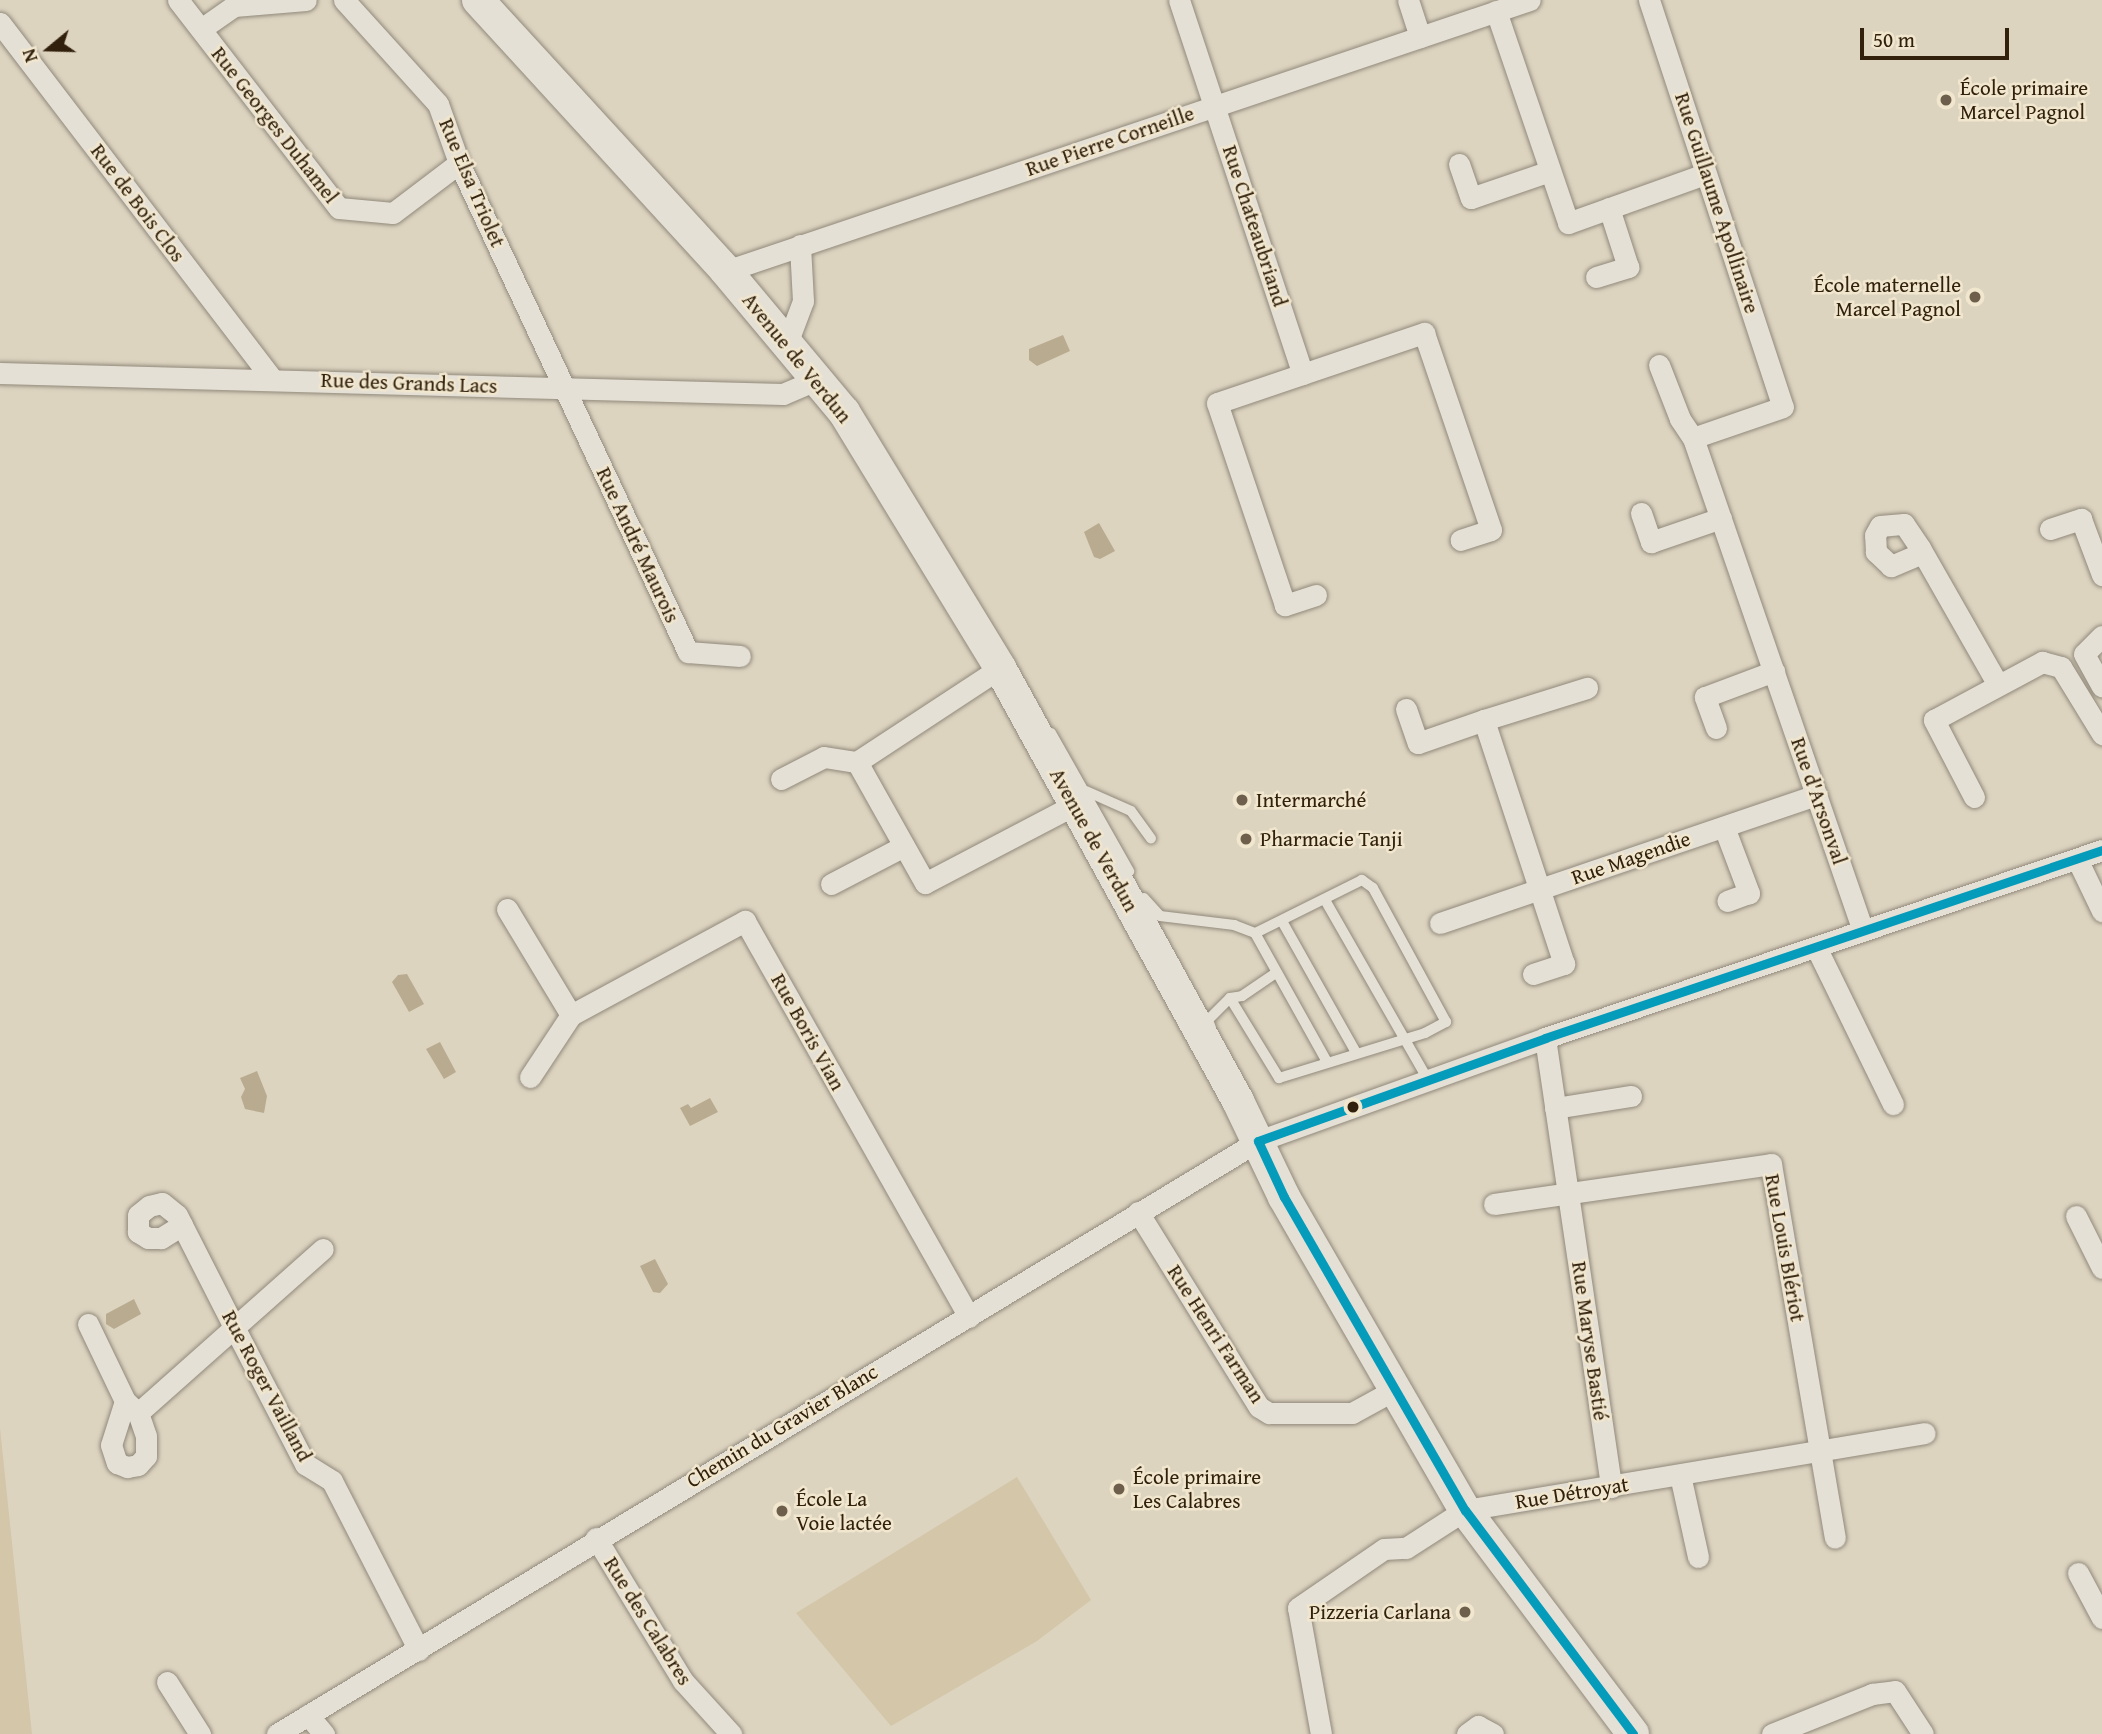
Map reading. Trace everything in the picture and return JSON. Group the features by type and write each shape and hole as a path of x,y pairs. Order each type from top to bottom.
{"main road":[{"name":"Avenue de Verdun","path":"478,0 726,271 786,346 845,412 1080,798 1258,1141 1284,1197 1465,1510 1633,1734"}],"street":[{"name":"Rue Georges Duhamel","path":"178,0 339,208 393,213 459,163"},
{"path":"201,29 234,6 306,0"},
{"name":"Rue Elsa Triolet","path":"344,0 439,104 459,163 565,389"},
{"name":"Rue Chateaubriand","path":"1179,0 1303,374"},
{"path":"1408,0 1420,37"},
{"name":"Rue Pierre Corneille","path":"726,271 1530,0"},
{"name":"Rue Guillaume Apollinaire","path":"1649,0 1783,407 1693,438"},
{"path":"1496,11 1568,223 1705,174"},
{"name":"Rue de Bois Clos","path":"2,28 271,377"},
{"path":"1459,164 1471,198 1550,171"},
{"path":"1596,278 1629,267 1609,208"},
{"path":"786,346 803,301 800,245"},
{"path":"1316,595 1286,605 1217,403 1423,333 1491,530 1461,540"},
{"name":"Rue d'Arsonval","path":"1659,365 1680,419 1693,438 1863,931"},
{"name":"Rue des Grands Lacs","path":"0,373 271,377 565,389 783,394 816,380"},
{"name":"Rue André Maurois","path":"565,389 688,652 706,657 740,656"},
{"path":"1641,513 1651,542 1721,518"},
{"path":"2050,529 2081,519 2102,575"},
{"path":"1922,553 1998,685"},
{"path":"2102,636 2084,654 2102,686"},
{"path":"1974,797 1934,720 2042,662 2061,667 2102,734"},
{"path":"781,779 824,757 857,762 1000,668"},
{"path":"1716,728 1705,697 1774,671"},
{"path":"1406,709 1418,743 1587,688"},
{"path":"1484,720 1564,964 1533,974"},
{"path":"857,762 925,883 1080,798"},
{"name":"Rue Magendie","path":"1440,923 1817,795"},
{"path":"1724,827 1749,893 1727,901"},
{"path":"831,884 904,846"},
{"name":"Chemin du Gravier Blanc","path":"277,1734 419,1650 596,1538 969,1317 1258,1141 1545,1038 2102,850"},
{"path":"2077,859 2102,911"},
{"path":"507,909 571,1015"},
{"name":"Rue Boris Vian","path":"530,1077 571,1015 745,920 969,1317"},
{"path":"1816,947 1893,1104"},
{"name":"Rue Maryse Bastié","path":"1545,1038 1611,1487"},
{"path":"1555,1108 1631,1096"},
{"name":"Rue Louis Blériot","path":"1568,1195 1770,1164 1819,1452"},
{"path":"1494,1203 1568,1195"},
{"name":"Rue Henri Farman","path":"1138,1212 1259,1407 1269,1413 1352,1413 1396,1389"},
{"path":"2076,1216 2102,1268"},
{"name":"Rue Roger Vailland","path":"182,1225 305,1464 332,1481 419,1650"},
{"path":"88,1324 131,1407 323,1249"},
{"name":"Rue Détroyat","path":"1465,1510 1925,1433"},
{"path":"1819,1452 1835,1538"},
{"path":"1680,1475 1698,1557"},
{"path":"1321,1734 1298,1608 1384,1549 1406,1548 1465,1510"},
{"name":"Rue des Calabres","path":"596,1538 683,1681 731,1734"},
{"path":"2078,1573 2102,1619"},
{"path":"167,1682 200,1734"},
{"path":"1772,1734 1872,1694 1895,1691 1923,1734"},
{"path":"308,1715 324,1734"},
{"path":"1467,1734 1478,1726 1493,1734"}],"lane":[{"path":"1080,798 1131,811 1151,839"},
{"path":"1080,798 1148,906 1160,916 1234,925 1255,933 1326,1062"},
{"path":"1230,998 1279,1078 1355,1051 1425,1033 1446,1022 1373,888 1362,880 1283,922 1255,933"},
{"path":"1325,900 1428,1080"},
{"path":"1283,922 1355,1051"},
{"path":"1225,1078 1209,1020 1230,998 1242,996 1277,972"}],"shaded area":[{"path":"1063,335 1070,351 1037,366 1029,360 1029,349"},
{"path":"1099,523 1115,551 1100,559 1094,557 1084,532"},
{"path":"407,974 424,1004 409,1012 392,982 398,975"},
{"path":"440,1042 456,1072 444,1079 426,1049"},
{"path":"257,1071 267,1096 264,1113 245,1109 241,1097 245,1089 240,1078"},
{"path":"710,1098 718,1112 690,1126 680,1108 688,1104 691,1108"},
{"path":"655,1259 668,1284 660,1293 653,1292 640,1266"},
{"path":"134,1299 141,1314 114,1329 106,1324 106,1314"},
{"path":"0,1428 32,1734 0,1734"},
{"path":"1017,1477 1091,1600 1037,1641 891,1726 796,1613"}],"transit line":[{"path":"1258,1141 1545,1038 2102,850"},
{"path":"1258,1141 1284,1197 1465,1510 1633,1734"}],"place":[{"name":"École primaire Marcel Pagnol","path":"1946,100"},
{"name":"École maternelle Marcel Pagnol","path":"1975,297"},
{"name":"Intermarché","path":"1242,800"},
{"name":"Pharmacie Tanji","path":"1246,839"},
{"name":"École primaire Les Calabres","path":"1119,1489"},
{"name":"École La Voie lactée","path":"782,1511"},
{"name":"Pizzeria Carlana","path":"1465,1612"}]}
